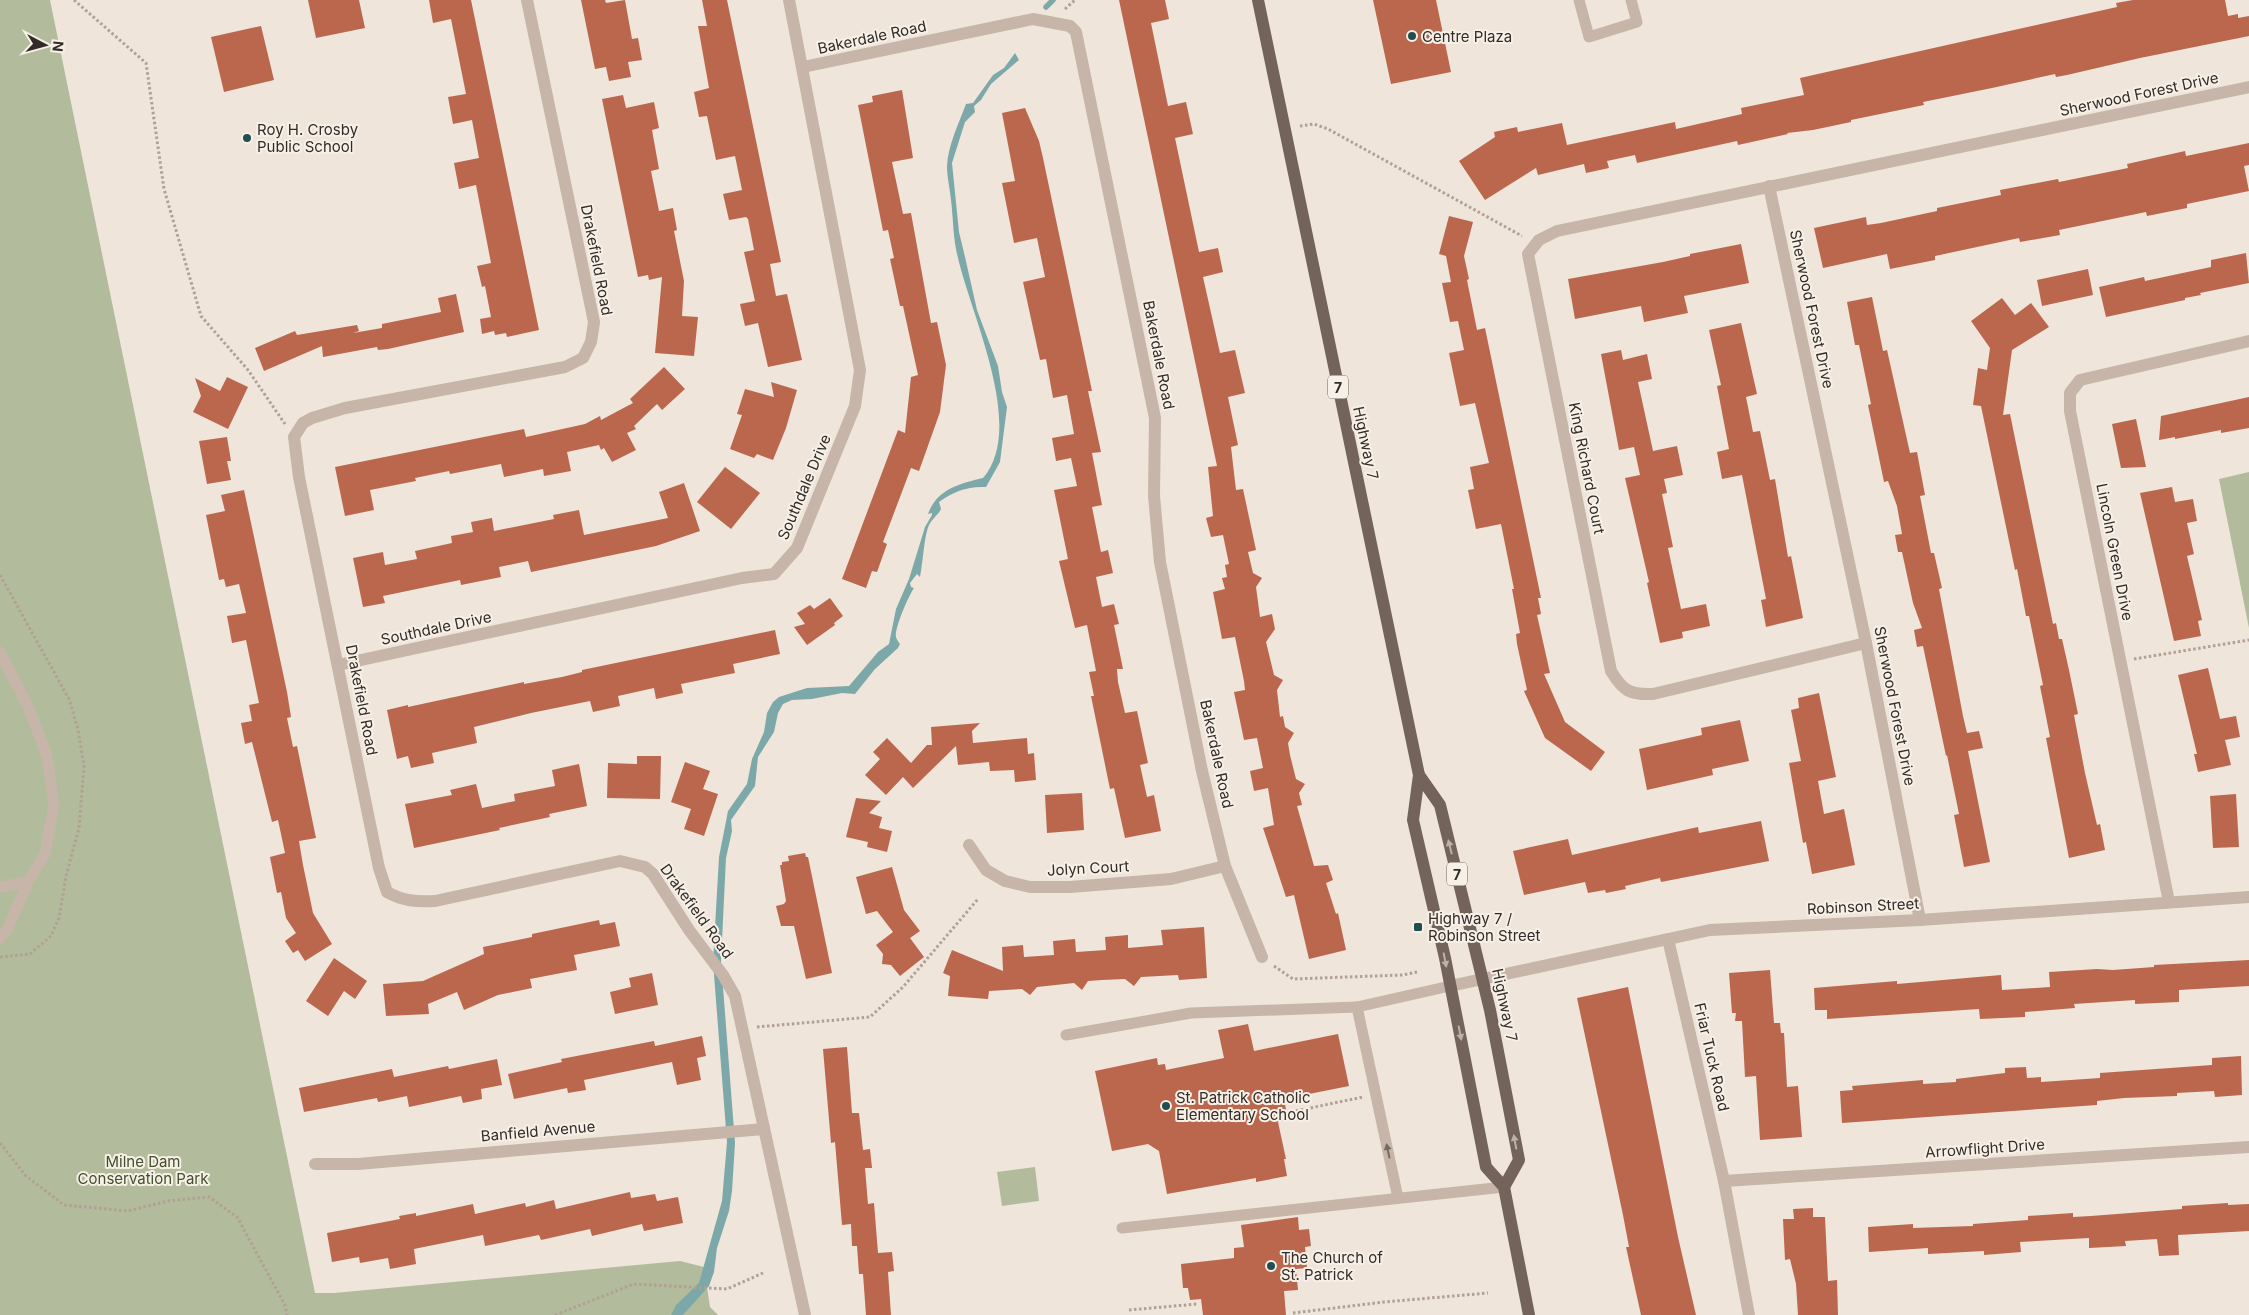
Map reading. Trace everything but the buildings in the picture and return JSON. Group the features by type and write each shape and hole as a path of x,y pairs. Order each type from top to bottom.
{"main road":[{"name":"Highway 7","path":"1258,0 1419,775 1413,820 1450,986 1486,1168 1504,1187 1519,1160 1484,979 1440,805 1419,775"},
{"path":"1504,1187 1529,1315"}],"street":[{"name":"Drakefield Road","path":"527,0 594,322 591,342 584,358 565,367 338,410 303,423 294,437 299,477 379,868 387,892 400,900 435,901 620,861 640,865 653,874 689,930 723,975 735,996 805,1315"},
{"name":"Southdale Drive","path":"338,665 742,578 774,574 797,548 856,406 860,370 789,0"},
{"name":"Bakerdale Road","path":"803,67 1034,19 1070,26 1076,32 1155,418 1154,496 1160,562 1202,771 1225,866 1262,957"},
{"name":"Sherwood Forest Drive","path":"1920,920 1866,643 1769,186 2249,88"},
{"path":"1536,244 1539,240 1557,231 1769,186"},
{"name":"King Richard Court","path":"1536,244 1528,254 1611,671 1620,687 1636,694 1653,694 1866,643"},
{"name":"Lincoln Green Drive","path":"2169,902 2070,411 2070,393 2080,380 2249,341"},
{"name":"Jolyn Court","path":"969,845 986,870 1005,881 1030,887 1070,887 1171,879 1225,866"},
{"name":"Robinson Street","path":"1484,979 1710,930 1920,920 2249,896"},
{"name":"Friar Tuck Road","path":"1668,939 1724,1181 1749,1315"},
{"path":"1450,986 1484,979"},
{"name":"Banfield Avenue","path":"315,1164 374,1162 764,1129"},
{"name":"Arrowflight Drive","path":"1724,1181 2249,1147"}],"lane":[{"path":"1579,0 1589,37 1636,22 1631,0"},
{"path":"0,652 27,704 47,756 54,804 45,854 28,882 8,928 0,938"},
{"path":"0,887 28,882"},
{"path":"1066,1035 1191,1013 1357,1007 1450,986"},
{"path":"1357,1007 1398,1198"},
{"path":"1122,1228 1504,1187"}],"path":[{"path":"74,0 146,63 164,188 201,316 248,370 294,437"},
{"path":"1285,130 1314,124 1328,129 1536,244"},
{"path":"2121,661 2249,640"},
{"path":"742,1029 870,1018 903,987 978,899"},
{"path":"0,957 30,954 50,936 59,918"},
{"path":"1262,957 1293,979 1402,975 1417,972"},
{"path":"1291,1112 1376,1094"},
{"path":"0,1143 26,1176 64,1205 128,1211 168,1201 209,1196 237,1217 285,1305 287,1315"},
{"path":"555,1315 634,1284 726,1289 763,1273"},
{"path":"1293,1313 1384,1302 1488,1294"},
{"path":"1129,1310 1198,1304"}],"green space":[{"name":"Milne Dam Conservation Park","path":"0,0 50,0 315,1293 334,1293 680,1261 704,1267 710,1307 718,1315 0,1315"},
{"path":"2249,472 2249,628 2219,479"},
{"path":"1035,1167 1039,1201 1002,1206 997,1172"}],"water":[{"path":"1015,53 1019,60 991,84 981,100 974,106 975,112 965,122 952,163 959,232 977,310 998,366 1002,392 1007,407 1000,462 986,487 973,487 961,490 939,502 941,509 927,530 920,577 917,574 910,583 911,587 914,588 897,627 896,637 900,644 898,648 875,669 855,694 842,693 812,699 792,700 783,704 778,713 774,732 758,757 755,786 731,820 732,831 726,858 721,961 735,1143 732,1191 729,1211 717,1248 714,1272 709,1286 683,1315 671,1315 676,1305 699,1283 722,1201 727,1142 713,962 719,857 728,811 747,784 752,759 764,732 767,713 773,702 779,697 807,688 849,686 878,652 889,644 896,609 909,579 925,527 932,515 932,513 928,514 932,506 943,493 957,485 983,478 995,456 999,429 997,398 990,366 956,249 947,166 952,142 966,104 973,103 993,75 1004,68"}],"waterway":[{"path":"1046,7 1053,0"}],"place":[{"name":"Centre Plaza","path":"1412,36"},
{"name":"Roy H. Crosby Public School","path":"247,138"},
{"name":"Highway 7 / Robinson Street","path":"1418,927"},
{"name":"St. Patrick Catholic Elementary School","path":"1166,1106"},
{"name":"The Church of St. Patrick","path":"1271,1266"}]}
